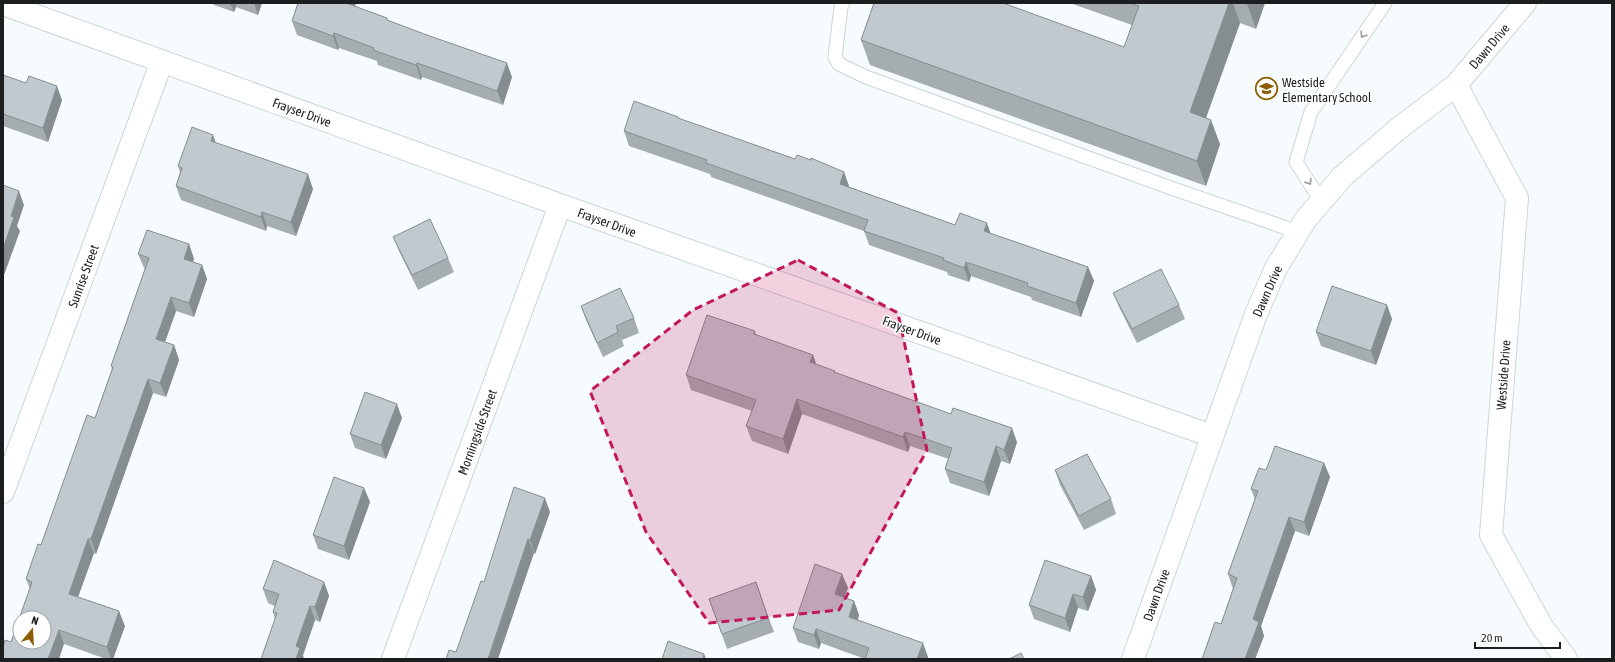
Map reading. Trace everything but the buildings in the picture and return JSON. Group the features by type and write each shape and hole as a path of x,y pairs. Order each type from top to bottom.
{"street":[{"name":"Dawn Drive","path":"1133,659 1256,314 1276,268 1306,219 1342,177 1398,129 1456,85 1525,3"},
{"name":"Frayser Drive","path":"3,4 560,205 1212,436"},
{"name":"Sunrise Street","path":"3,492 162,61"},
{"name":"Westside Drive","path":"1456,85 1517,198 1491,535 1541,625 1566,659"},
{"name":"Morningside Street","path":"393,659 560,205"}],"lane":[{"path":"843,3 841,7 835,57 839,64 866,77 1170,188 1298,232"},
{"path":"1321,201 1296,162 1311,112 1385,3"}],"highlighted area":[{"path":"798,260 898,313 927,450 839,610 709,623 646,532 590,391 693,310"}],"place":[{"name":"Westside Elementary School","path":"1267,89"}]}
